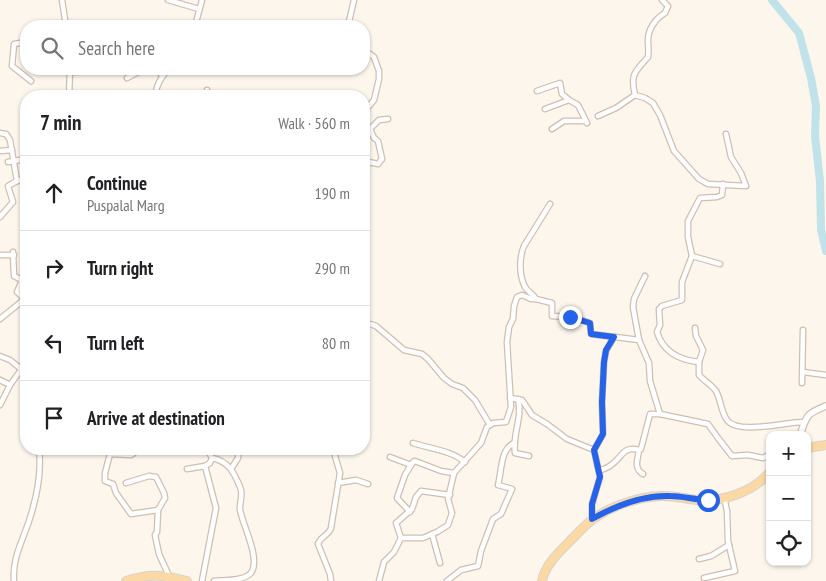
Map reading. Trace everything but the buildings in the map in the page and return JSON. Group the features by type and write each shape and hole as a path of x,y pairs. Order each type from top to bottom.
{"main road":[{"path":"811,447 826,445"},
{"path":"542,581 547,568 557,555 592,519 620,505 646,498 670,496 708,500 724,497 749,489 759,484 766,476"},
{"path":"126,581 149,575 188,581"}],"street":[{"path":"62,0 65,20"},
{"path":"168,0 199,9"},
{"path":"196,20 202,0"},
{"path":"349,20 354,0"},
{"path":"635,95 633,79 637,68 648,57 649,31 659,16 665,13 668,6 662,0"},
{"path":"20,43 14,44 12,66 20,72"},
{"path":"370,54 374,57 379,74 375,96 370,103"},
{"path":"23,75 31,81"},
{"path":"69,90 70,75"},
{"path":"127,78 133,75"},
{"path":"155,90 162,76"},
{"path":"537,91 560,83 562,94 578,105 586,122 564,121 552,129"},
{"path":"598,116 616,108 635,95"},
{"path":"635,95 645,98 653,104 660,115 674,151 689,166 695,176 705,183 746,186 729,150 726,134"},
{"path":"545,109 569,100"},
{"path":"370,162 378,164 382,159 378,141 374,138 370,129 379,120 388,119"},
{"path":"0,133 8,135 17,181"},
{"path":"0,151 12,150"},
{"path":"8,162 20,160"},
{"path":"0,218 13,202 8,186 20,180"},
{"path":"699,362 685,360 666,350 657,332 660,325 660,307 682,300 682,282 692,256 688,238 689,218 700,198 722,195 723,184"},
{"path":"536,299 526,288 523,281 521,254 550,204"},
{"path":"0,255 14,254 14,276 20,278"},
{"path":"692,256 720,264"},
{"path":"645,276 632,307 639,340 649,363 650,381 660,414"},
{"path":"401,538 423,538 445,528 450,521 452,512 449,502 454,473 481,443 490,424 506,422 511,407 507,342 517,297 522,295 531,299 552,303 552,316 573,318 590,323 591,334 639,340"},
{"path":"0,319 20,304"},
{"path":"370,324 376,326 404,350 422,354 444,378 452,384 463,388 474,400 490,424"},
{"path":"694,328 703,350 699,362 699,375 715,390 722,410 730,424 746,428 804,422"},
{"path":"802,383 803,330"},
{"path":"592,519 592,504 600,477 594,450 603,434 604,362 606,350 614,337"},
{"path":"0,356 10,360 20,368"},
{"path":"0,405 20,371"},
{"path":"803,372 826,375"},
{"path":"0,380 10,386"},
{"path":"510,398 523,401 527,410 532,415 567,440 594,450"},
{"path":"518,399 521,408 514,442 515,453 529,456"},
{"path":"801,431 804,422 814,411 826,406"},
{"path":"643,474 636,467 650,414 660,414 708,424 732,456 748,455 763,458 766,456"},
{"path":"447,581 461,570 478,566 493,518 501,514 512,489 498,485 504,453 508,446 514,442"},
{"path":"413,444 440,450 459,457 465,462"},
{"path":"599,471 612,465 630,448 639,450"},
{"path":"14,581 14,560 29,522 41,470 40,455"},
{"path":"110,455 105,481 113,484 116,493 131,514 158,510"},
{"path":"210,455 212,458 222,460 231,469 242,490 240,511 253,551 254,562 252,572 247,577 238,580 214,581"},
{"path":"231,469 238,455"},
{"path":"331,581 318,544 330,531 340,472 334,455"},
{"path":"390,457 411,465"},
{"path":"187,469 205,466 210,463 212,458"},
{"path":"410,512 398,498 405,475 415,461 441,471 454,473"},
{"path":"202,581 216,508 205,466"},
{"path":"126,483 148,476 156,477 164,493 163,502 158,510 157,532 155,535 156,544 169,579"},
{"path":"338,483 356,480 368,484"},
{"path":"379,581 384,562 394,552 401,538 396,524 410,512 416,497 421,491 450,495"},
{"path":"704,578 735,571 729,545 727,511 724,497"},
{"path":"432,534 440,563"},
{"path":"699,559 712,556 729,545"}],"waterway":[{"path":"772,0 799,33 811,78 816,106 815,136 820,181 821,230 826,251"}],"route":[{"path":"570,317 590,323 591,334 614,337 606,350 604,362 603,436 594,450 600,477 592,504 592,519 620,505 657,496 708,500"}]}
